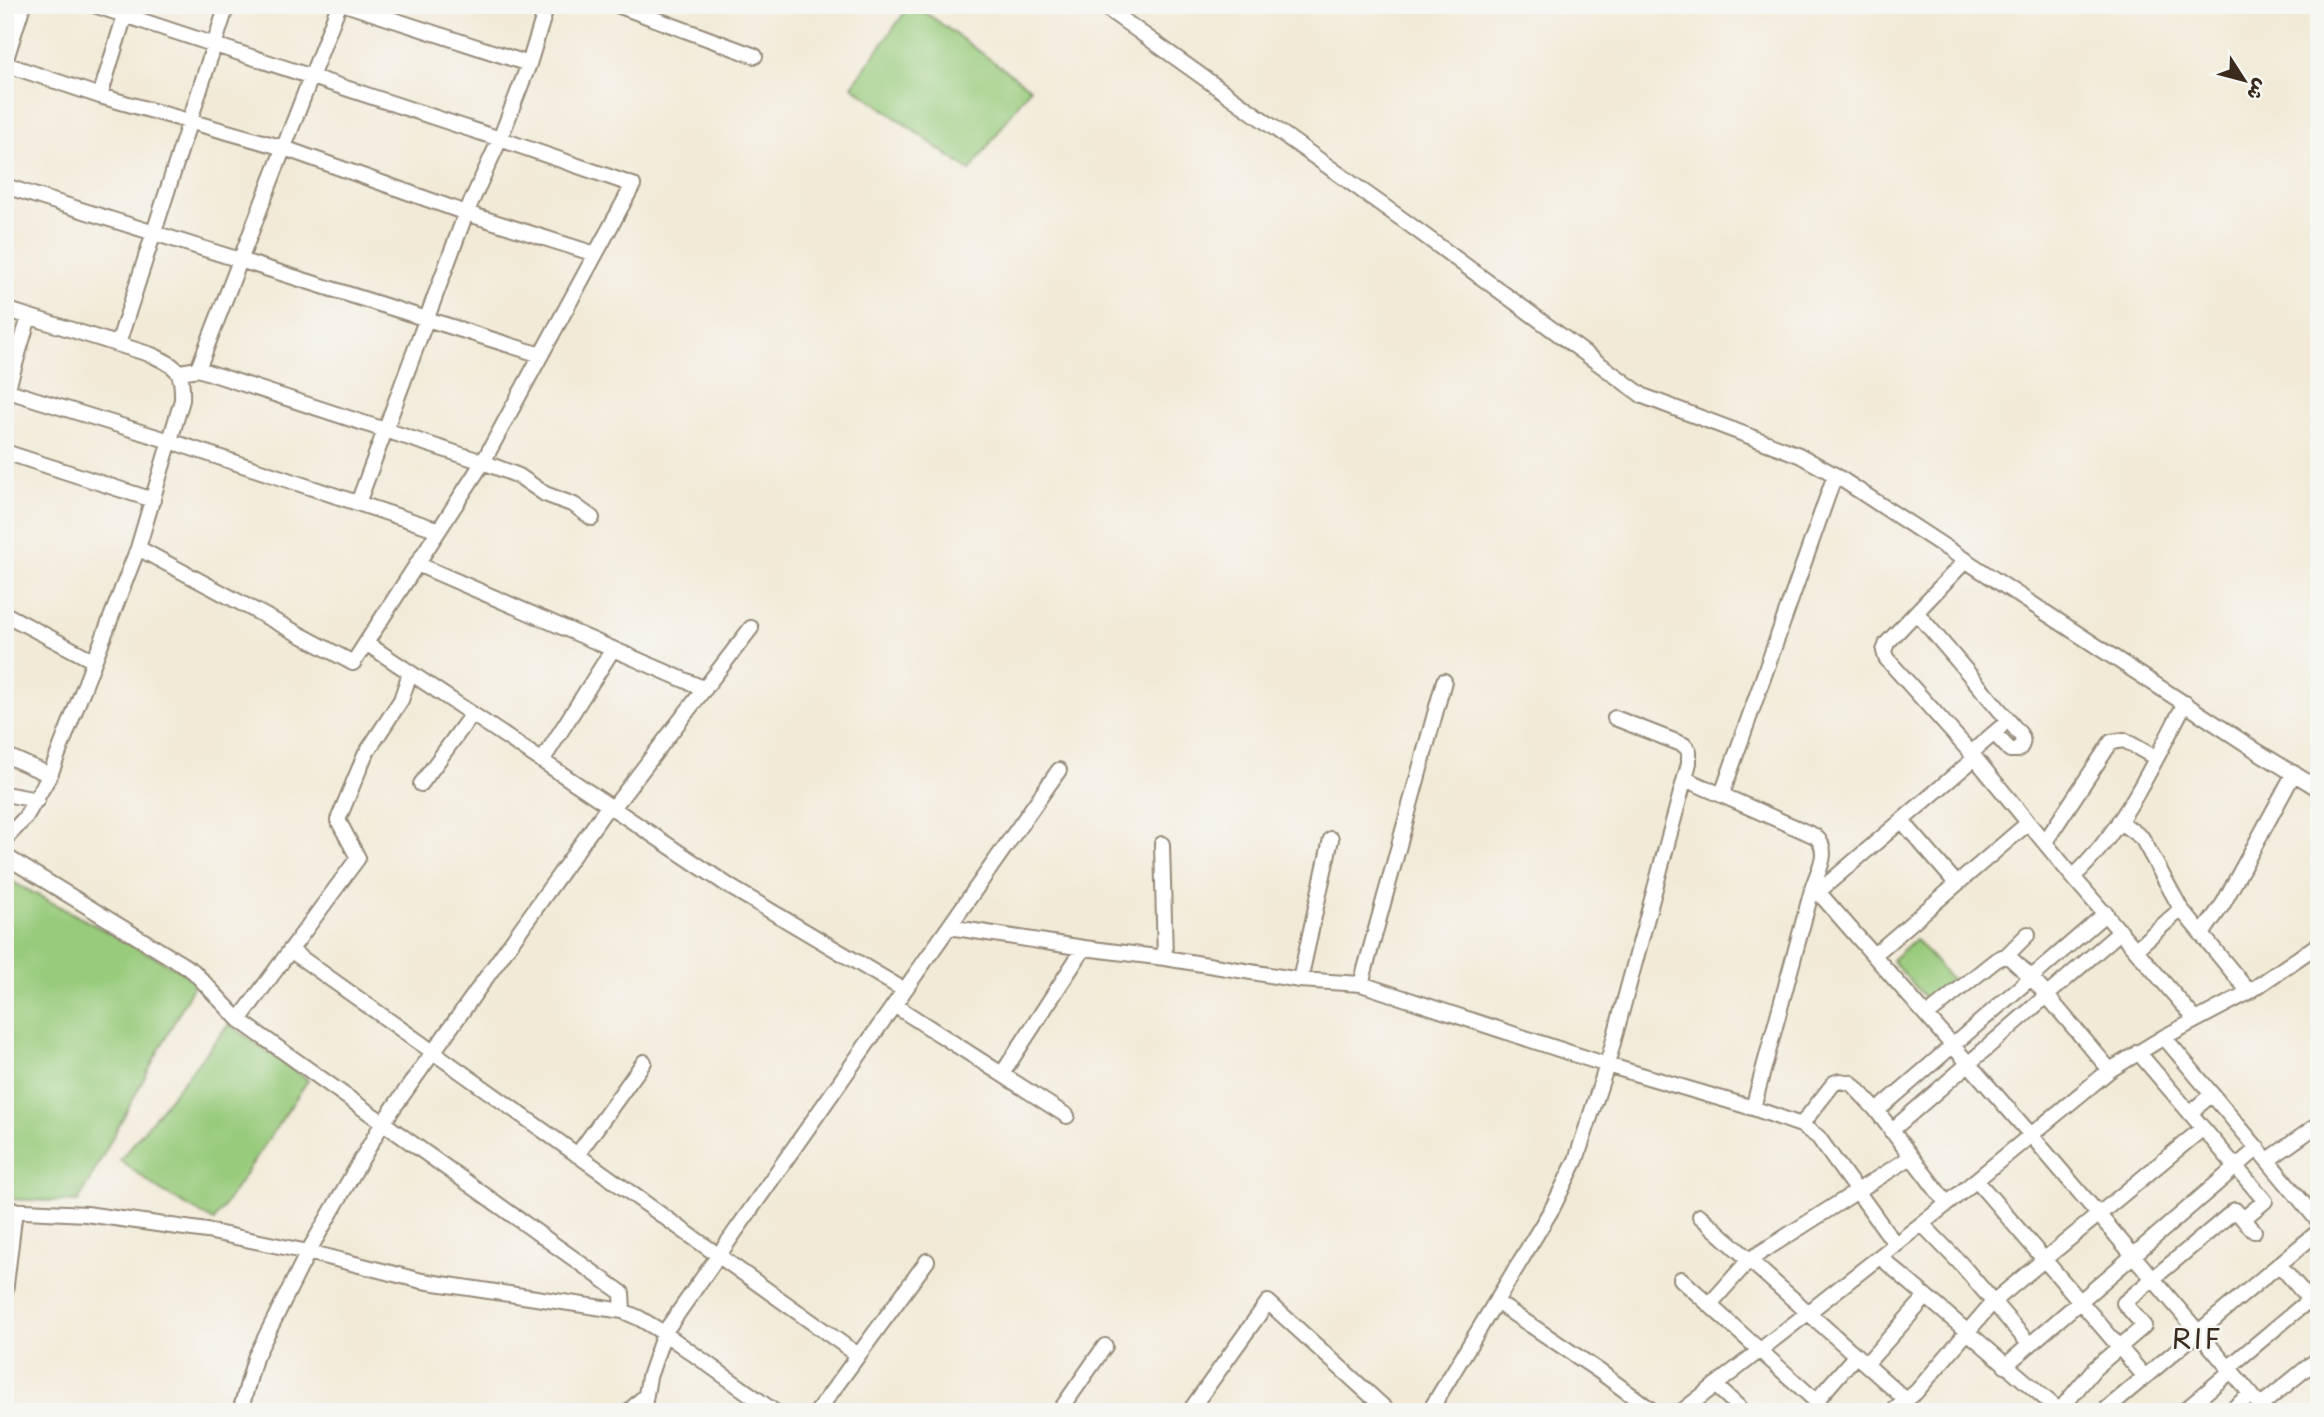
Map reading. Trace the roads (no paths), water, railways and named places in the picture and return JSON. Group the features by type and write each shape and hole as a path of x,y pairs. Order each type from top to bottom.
{"street":[{"path":"23,5 5,63 100,96 284,148 466,213 596,254"},
{"path":"94,5 127,10 215,46 633,185 483,463 353,663 138,548"},
{"path":"118,344 227,5"},
{"path":"198,369 339,5"},
{"path":"348,5 529,64"},
{"path":"358,503 466,213 500,139 529,64 547,5"},
{"path":"617,5 755,56"},
{"path":"1102,5 1406,222 1643,396 1799,455 1835,475 2319,789"},
{"path":"100,96 127,10"},
{"path":"5,186 541,355"},
{"path":"5,309 162,359 180,372 183,383 182,400 138,548 50,775 25,818 5,839"},
{"path":"29,317 6,390 439,530"},
{"path":"180,372 198,369 483,463 519,476 545,494 574,505 592,518"},
{"path":"5,452 153,499"},
{"path":"1722,794 1835,475"},
{"path":"1966,560 1887,643 1885,655 1973,755 2196,1020"},
{"path":"417,564 705,689"},
{"path":"1917,613 2009,720 2022,736 2023,742 2020,748 2008,748 1994,733"},
{"path":"5,614 94,661"},
{"path":"240,1412 255,1358 308,1252 382,1124 611,807 751,628"},
{"path":"366,643 732,888 904,990"},
{"path":"542,761 613,649"},
{"path":"239,1020 358,858 338,820 365,755 401,700 410,673"},
{"path":"1361,984 1444,681"},
{"path":"2074,877 2096,854 2119,821 2185,703"},
{"path":"421,784 472,714"},
{"path":"1429,1412 1553,1207 1576,1160 1607,1065 1685,779 1690,760 1687,748 1615,718"},
{"path":"1816,889 1902,821 2009,720"},
{"path":"2045,842 2111,742 2124,740 2156,758"},
{"path":"5,755 50,775"},
{"path":"643,1412 645,1396 664,1333 1059,770"},
{"path":"2202,934 2223,904 2294,773"},
{"path":"1685,779 1819,838 1823,845 1824,854 1816,889 1754,1108"},
{"path":"5,793 37,800"},
{"path":"1902,821 1956,883"},
{"path":"2119,821 2142,838 2181,909 2249,992"},
{"path":"1874,955 2028,822"},
{"path":"1300,980 1331,838"},
{"path":"1162,844 1165,958"},
{"path":"5,856 193,971 239,1020 622,1293 623,1311"},
{"path":"1816,889 2031,1135 2263,1409 2319,1358"},
{"path":"2136,949 2181,909"},
{"path":"1877,1111 2106,913"},
{"path":"949,927 1300,980 1361,984 1607,1065 1754,1108 1801,1125 1823,1143 1895,1245"},
{"path":"1891,1131 2121,931"},
{"path":"1927,1015 1996,960 2005,957 2028,934"},
{"path":"1681,1412 1947,1205 2110,1070 2164,1037 2249,992 2319,944"},
{"path":"1002,1074 1084,948"},
{"path":"290,950 858,1355"},
{"path":"2005,957 2031,977 2110,1070"},
{"path":"894,1005 1067,1116"},
{"path":"2164,1037 2319,1222"},
{"path":"2138,1052 2265,1201 2243,1219"},
{"path":"578,1155 644,1062"},
{"path":"1801,1125 1830,1087 1840,1081 1851,1083 1877,1111 1947,1205"},
{"path":"2190,1113 2212,1094"},
{"path":"2268,1160 2319,1124"},
{"path":"1892,1412 1916,1392 1993,1302 2203,1128"},
{"path":"2006,1366 2258,1148"},
{"path":"1710,1304 1749,1260 1911,1157"},
{"path":"1976,1180 2145,1377"},
{"path":"5,1293 10,1210 86,1214 151,1222 308,1252 422,1281 623,1311 664,1333 775,1412"},
{"path":"1880,1257 2060,1411 2094,1369 2144,1326 2124,1304 2235,1210 2254,1231"},
{"path":"1700,1216 1906,1400"},
{"path":"1922,1224 2030,1345"},
{"path":"2103,1412 2121,1406 2145,1377 2319,1231"},
{"path":"817,1412 928,1261"},
{"path":"2183,1412 2230,1369 2314,1305 2279,1264"},
{"path":"1681,1279 1828,1412"},
{"path":"1816,1401 1926,1297"},
{"path":"1496,1301 1598,1370 1654,1412"},
{"path":"1189,1412 1268,1303 1388,1412"},
{"path":"1059,1412 1105,1346"},
{"path":"1715,1385 1744,1412"},
{"path":"2229,1412 2250,1394"},
{"path":"628,1412 645,1396"}],"district":[{"name":"RIF","path":"2197,1337"}]}
